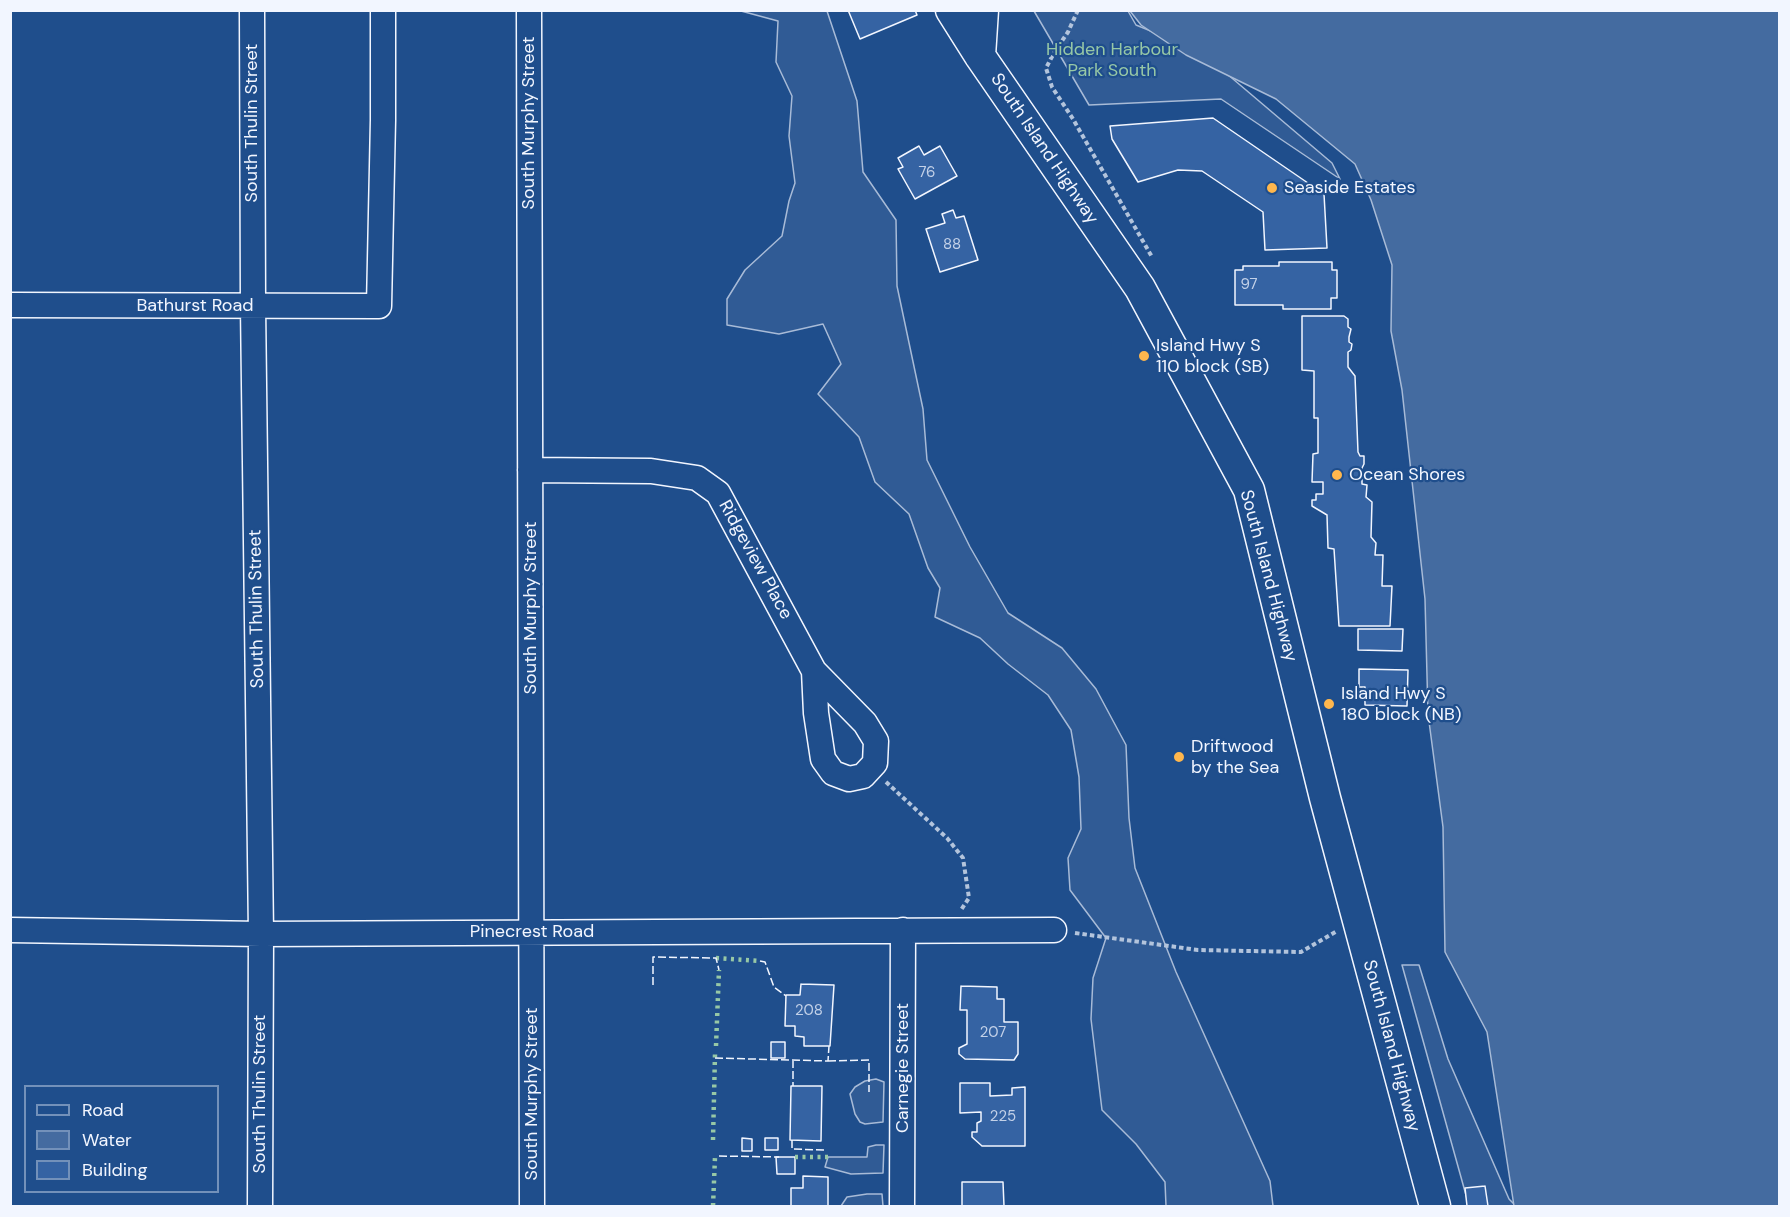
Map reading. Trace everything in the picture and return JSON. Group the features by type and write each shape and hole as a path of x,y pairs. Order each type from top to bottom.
{"main road":[{"name":"South Island Highway","path":"951,10 980,56 1140,288 1249,490 1325,798 1435,1206"},
{"path":"980,56 983,10"}],"street":[{"name":"South Thulin Street","path":"252,10 253,306 261,934 260,1206"},
{"name":"Bathurst Road","path":"10,305 379,306 383,10"},
{"name":"South Murphy Street","path":"530,10 532,1206"},
{"name":"Ridgeview Place","path":"530,470 651,471 697,478 718,493 814,670 865,723 876,741 875,763 863,776 849,779 833,773 823,759 816,713 814,670"},
{"name":"Pinecrest Road","path":"10,930 261,934 1054,930"},
{"name":"Carnegie Street","path":"902,1206 903,930"}],"path":[{"path":"871,768 947,838 963,858 969,898 947,930"},
{"path":"1054,930 1198,950 1301,952 1346,926"}],"shaded area":[{"path":"741,11 827,11 857,101 863,172 896,220 897,286 923,409 927,460 970,547 1008,613 1062,648 1096,689 1126,745 1129,818 1135,868 1176,972 1270,1181 1273,1206 1166,1206 1165,1182 1136,1144 1102,1110 1091,1019 1093,978 1106,938 1070,890 1068,858 1081,829 1079,777 1071,730 1048,695 1008,664 980,638 935,617 940,588 928,568 909,514 875,482 859,437 818,394 841,364 823,324 779,334 727,325 727,299 745,270 782,236 795,183 789,136 792,96 776,62 778,21"},
{"name":"Hidden Harbour Park South","path":"1034,11 1128,11 1136,25 1200,51 1332,163 1340,179 1221,99 1089,105"},
{"path":"1402,965 1419,965 1448,1059 1509,1199 1516,1206 1469,1206"},
{"path":"876,1079 884,1082 883,1122 865,1124 860,1122 855,1114 850,1094 855,1087 865,1081"},
{"path":"884,1145 883,1173 851,1174 825,1167 828,1157 867,1157 868,1147"},
{"path":"882,1194 883,1206 841,1206 847,1197"}],"water":[{"path":"1130,11 1779,11 1779,1206 1514,1206 1487,1032 1445,952 1443,827 1428,714 1425,599 1402,390 1391,331 1392,265 1371,200 1355,164 1276,99 1186,55 1141,25"}],"building":[{"path":"848,10 915,10 917,15 860,39"},
{"name":"Seaside Estates","path":"1213,118 1324,194 1327,248 1265,250 1263,212 1202,171 1178,170 1138,182 1112,139 1110,126"},
{"path":"919,146 924,155 940,146 957,176 915,199 898,169 903,167 898,158"},
{"path":"953,210 956,218 964,216 978,260 940,272 926,229 945,223 942,214"},
{"path":"1279,262 1332,262 1332,270 1337,270 1337,298 1331,298 1331,309 1283,309 1283,305 1235,305 1235,270 1243,270 1243,266 1279,266"},
{"name":"Ocean Shores","path":"1302,316 1344,316 1348,319 1348,327 1351,329 1349,342 1352,344 1348,352 1348,367 1355,376 1358,452 1360,456 1364,456 1362,484 1367,485 1366,497 1372,502 1371,537 1376,543 1375,555 1383,555 1382,586 1392,586 1390,626 1339,626 1334,549 1328,548 1327,515 1312,506 1312,500 1316,500 1316,494 1323,494 1323,482 1312,482 1313,454 1318,453 1318,418 1314,418 1314,371 1302,370"},
{"path":"1358,629 1403,629 1402,651 1358,650"},
{"path":"1359,669 1408,670 1407,706 1365,705 1365,687 1359,687"},
{"path":"801,984 834,985 830,1046 804,1046 804,1037 795,1036 795,1026 785,1026 786,995 800,995"},
{"path":"961,986 997,987 997,999 1004,999 1004,1022 1018,1022 1018,1054 1014,1060 965,1059 959,1054 959,1048 967,1044 967,1010 960,1010"},
{"path":"771,1042 785,1042 785,1058 771,1058"},
{"path":"960,1083 990,1083 990,1096 1012,1095 1012,1088 1025,1087 1025,1146 982,1146 972,1137 972,1132 977,1132 977,1123 981,1121 981,1112 960,1113"},
{"path":"791,1086 822,1086 821,1141 790,1140"},
{"path":"742,1138 752,1139 752,1151 742,1151"},
{"path":"765,1138 778,1138 778,1150 765,1150"},
{"path":"776,1157 795,1157 795,1174 777,1174"},
{"path":"803,1176 828,1177 828,1206 791,1206 791,1188 803,1188"},
{"path":"962,1182 1003,1182 1004,1206 962,1206"},
{"path":"1485,1186 1488,1206 1467,1206 1465,1188"}],"hedge":[{"path":"716,958 760,961"},
{"path":"716,1046 719,970"},
{"path":"713,1140 715,1054"},
{"path":"713,1206 715,1157"},
{"path":"795,1157 828,1157"}],"fence":[{"path":"653,985 653,957 716,958 719,970"},
{"path":"760,961 765,962 774,987 786,996"},
{"path":"715,1058 828,1061 829,1046"},
{"path":"793,1060 793,1086"},
{"path":"828,1061 869,1060 869,1092"},
{"path":"792,1140 792,1149 825,1150"},
{"path":"719,1156 779,1157"}],"place":[{"name":"Seaside Estates","path":"1272,188"},
{"name":"Island Hwy S 110 block (SB)","path":"1144,356"},
{"name":"Ocean Shores","path":"1337,475"},
{"name":"Island Hwy S 180 block (NB)","path":"1329,704"},
{"name":"Driftwood by the Sea","path":"1179,757"}]}
